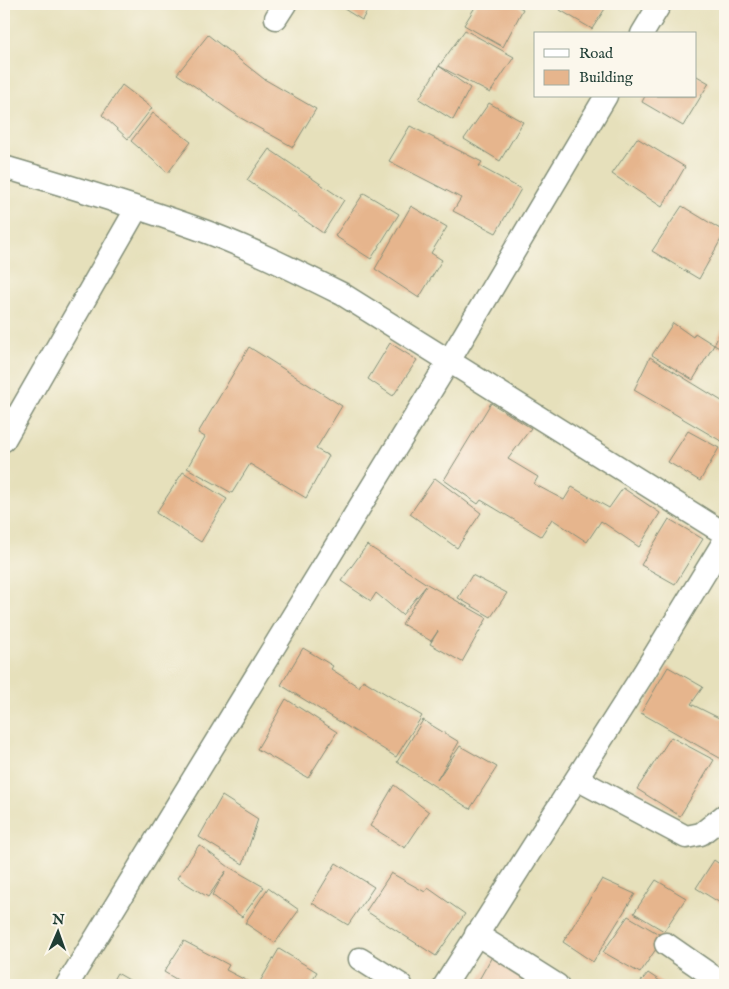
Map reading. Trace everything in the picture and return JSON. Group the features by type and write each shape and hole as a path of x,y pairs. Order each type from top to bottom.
{"street":[{"path":"643,32 660,4"},
{"path":"67,985 450,361 605,98"},
{"path":"4,167 198,228 275,261 342,294 725,534"},
{"path":"4,440 137,208"},
{"path":"445,985 577,779 725,540"},
{"path":"577,779 686,837 701,834 725,814"},
{"path":"476,934 557,985"},
{"path":"666,944 724,985"},
{"path":"360,959 400,985"}],"building":[{"path":"336,4 371,4 362,20"},
{"path":"477,4 513,4 523,9 503,47 464,25"},
{"path":"563,4 608,4 592,29 560,10"},
{"path":"465,30 514,57 490,93 439,66"},
{"path":"208,35 264,79 316,109 293,147 239,117 177,74"},
{"path":"439,66 470,88 453,120 419,99"},
{"path":"696,76 709,83 683,126 642,102 644,98 696,98"},
{"path":"122,85 152,108 128,139 102,115"},
{"path":"489,103 523,122 500,161 464,139"},
{"path":"153,113 191,142 168,173 131,141"},
{"path":"410,126 482,162 479,166 521,189 496,233 453,211 461,198 389,161"},
{"path":"637,138 685,167 662,207 612,174"},
{"path":"269,149 344,200 323,233 247,180"},
{"path":"364,193 399,214 371,259 335,236"},
{"path":"411,206 447,227 431,253 442,260 419,298 375,269"},
{"path":"682,206 725,232 699,279 652,251"},
{"path":"673,323 693,337 695,333 714,345 693,380 652,355"},
{"path":"725,323 725,351 714,345"},
{"path":"390,343 417,360 393,396 368,379"},
{"path":"249,347 342,406 316,449 329,456 306,498 250,464 232,493 187,468 205,437 198,433"},
{"path":"650,357 725,403 725,434 721,441 634,390"},
{"path":"491,403 531,428 508,459 538,477 534,484 564,500 572,487 609,508 623,488 660,513 639,547 601,521 587,542 552,519 541,536 481,500 478,504 444,480"},
{"path":"688,431 719,448 700,481 668,462"},
{"path":"183,472 227,499 201,542 156,513"},
{"path":"435,478 481,513 457,548 410,514"},
{"path":"669,519 703,539 675,584 641,565"},
{"path":"367,545 427,584 487,618 462,662 430,644 438,631 431,641 402,624 426,586 402,615 376,593 371,601 341,581"},
{"path":"472,575 507,593 491,617 458,598"},
{"path":"303,648 333,666 331,669 359,687 363,680 422,716 396,757 281,685"},
{"path":"668,667 703,687 691,704 725,721 725,761 641,713"},
{"path":"286,699 337,732 308,778 257,749"},
{"path":"423,720 459,742 437,780 460,746 497,767 470,809 397,762"},
{"path":"671,737 714,760 680,816 637,789"},
{"path":"394,785 429,812 405,848 370,826"},
{"path":"222,796 258,819 243,864 199,837"},
{"path":"199,845 229,867 264,887 242,917 212,895 226,871 208,897 177,878"},
{"path":"714,860 725,868 725,906 696,888"},
{"path":"336,863 374,887 348,925 312,903"},
{"path":"391,873 425,892 428,888 465,914 436,956 366,911"},
{"path":"602,879 635,894 593,962 563,942"},
{"path":"656,880 686,898 664,931 634,913"},
{"path":"268,888 299,910 275,943 245,923"},
{"path":"628,916 664,937 640,973 603,952"},
{"path":"184,941 229,965 226,970 255,985 186,985 164,972"},
{"path":"279,949 317,972 309,985 258,985"},
{"path":"494,953 531,974 523,985 476,985"},
{"path":"117,973 138,985 110,985"},
{"path":"648,973 666,985 638,985"}]}
